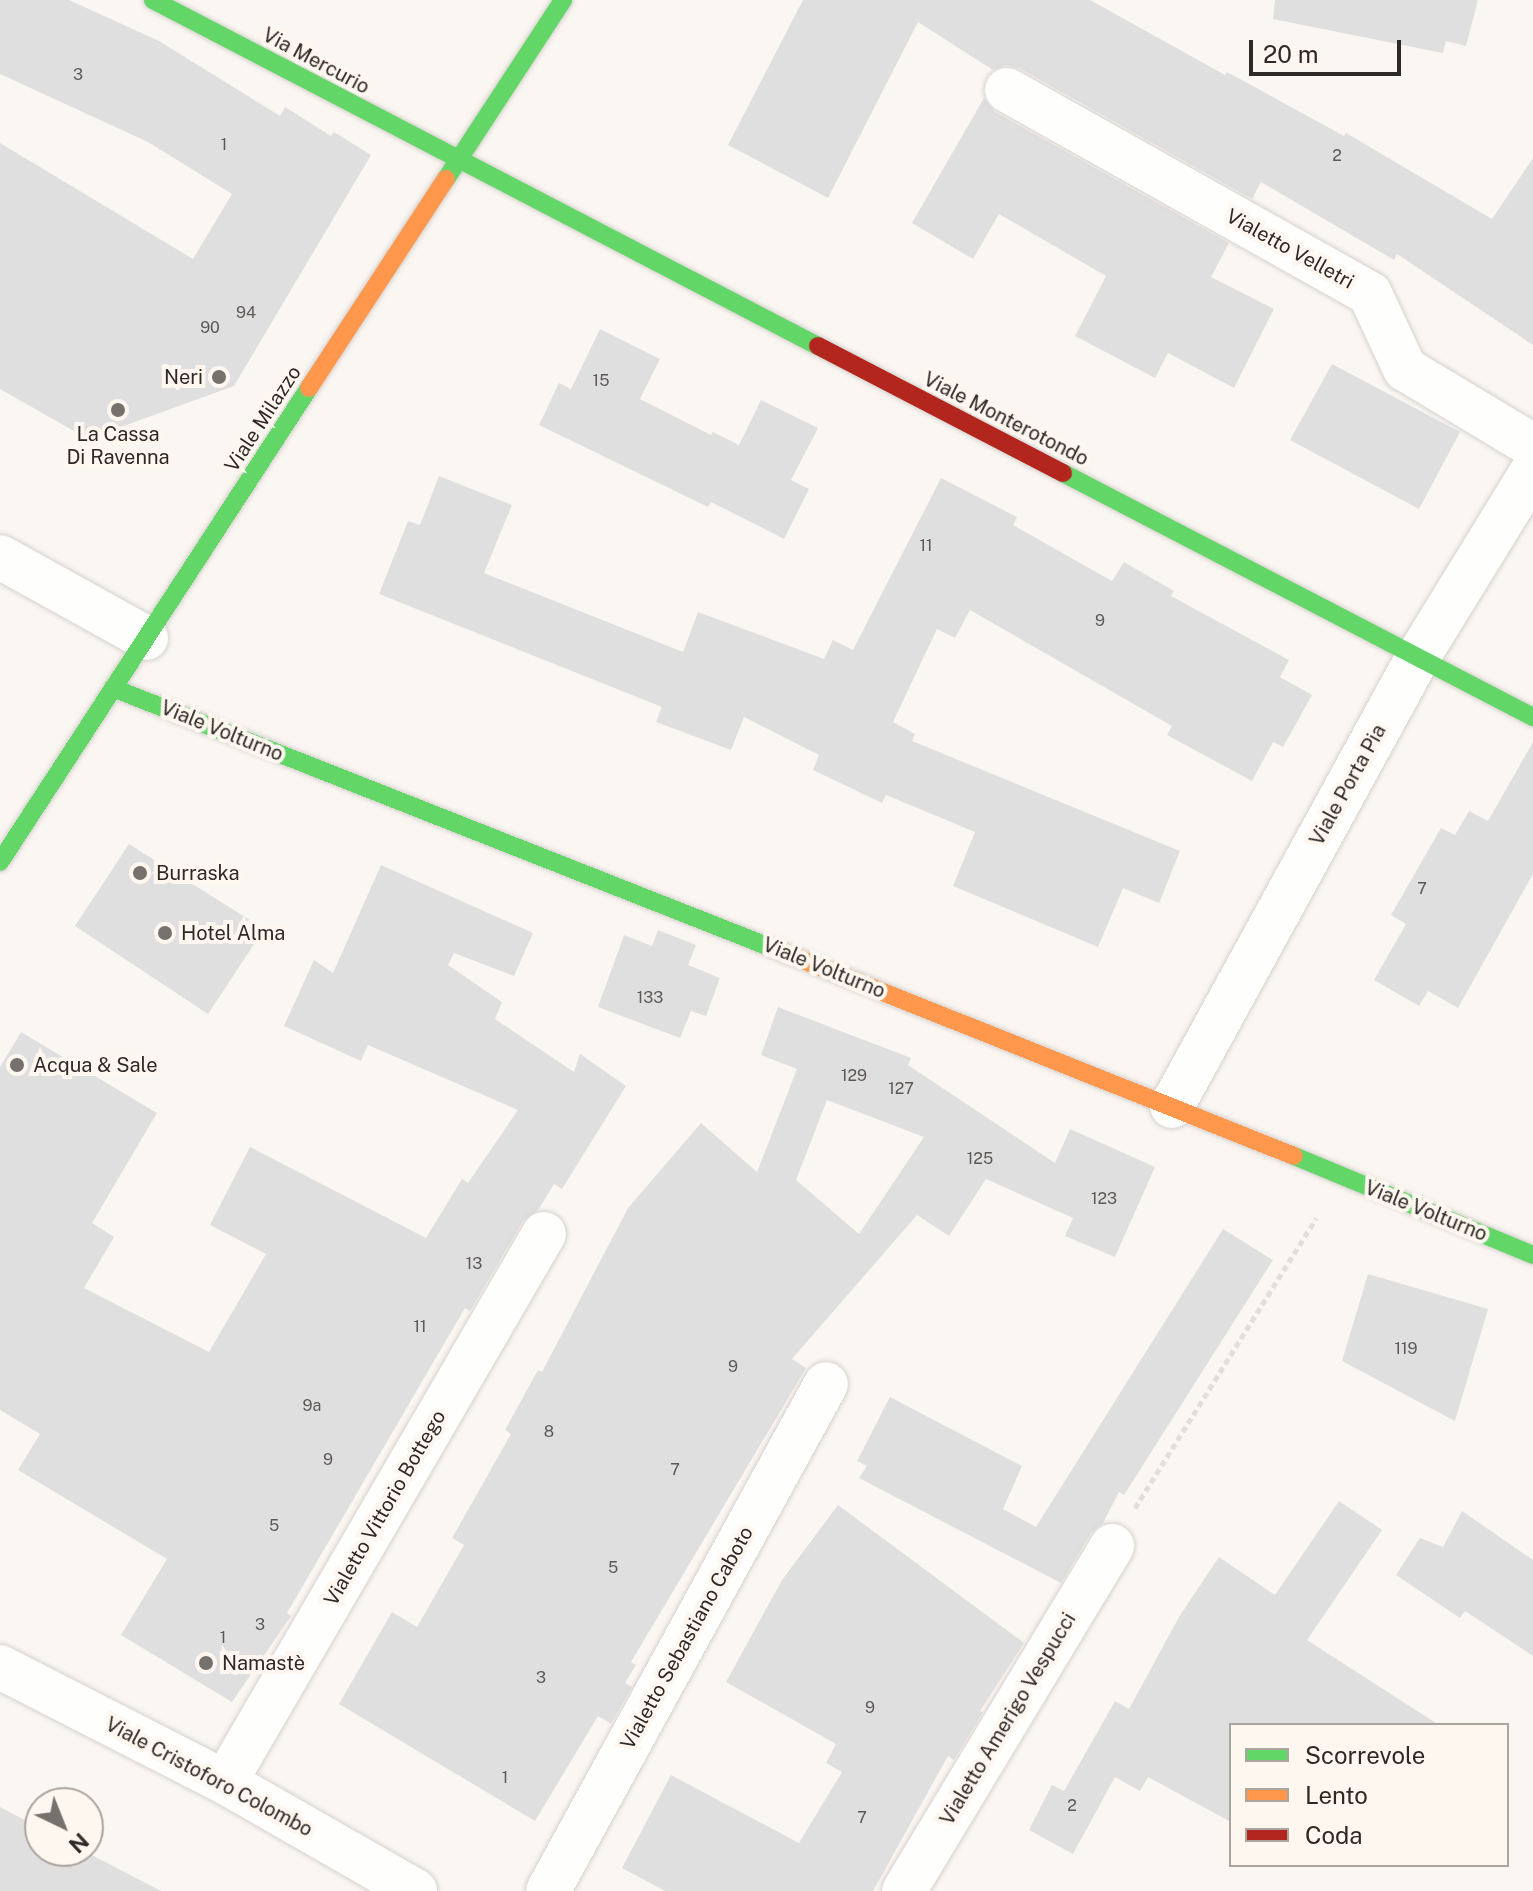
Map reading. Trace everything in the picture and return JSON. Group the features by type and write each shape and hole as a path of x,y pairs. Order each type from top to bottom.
{"street":[{"name":"Via Mercurio","path":"153,0 459,160"},
{"name":"Viale Milazzo","path":"0,862 563,0"},
{"name":"Vialetto Velletri","path":"1007,90 1370,294 1405,369 1533,446"},
{"name":"Viale Monterotondo","path":"459,160 1533,717"},
{"name":"Viale Porta Pia","path":"1172,1106 1418,657 1533,470"},
{"path":"0,557 146,638"},
{"name":"Viale Volturno","path":"113,688 1172,1106 1533,1255"},
{"name":"Vialetto Vittorio Bottego","path":"225,1782 544,1234"},
{"name":"Vialetto Sebastiano Caboto","path":"548,1891 826,1384"},
{"name":"Vialetto Amerigo Vespucci","path":"904,1891 1112,1546"},
{"name":"Viale Cristoforo Colombo","path":"0,1667 225,1782 415,1891"}],"path":[{"path":"1112,1546 1342,1176"}],"building":[{"path":"0,0 69,0 159,41 280,116 285,107 331,136 334,132 371,155 234,386 88,439 0,389 0,143 193,259 232,194 148,142 0,74"},
{"path":"803,0 1090,0 1225,75 1227,72 1344,136 1346,133 1492,219 1533,158 1533,345 1397,254 1394,260 1261,182 1252,199 1019,68 1006,65 993,70 918,22 828,198 728,145"},
{"path":"1275,0 1478,0 1466,46 1446,41 1443,53 1273,19"},
{"path":"984,98 995,112 1229,243 1211,277 1274,309 1234,388 1168,353 1155,378 1075,336 1106,276 999,214 973,259 912,223"},
{"path":"600,329 660,359 640,399 711,435 713,432 739,445 761,400 818,428 791,480 809,489 784,539 711,502 708,507 539,425 559,383 571,389"},
{"path":"1332,364 1460,432 1419,509 1290,440"},
{"path":"439,476 512,505 484,573 683,652 698,612 824,659 833,640 853,650 941,478 1017,517 1013,525 1112,581 1124,562 1174,591 1171,596 1289,660 1280,677 1312,695 1283,747 1273,742 1252,781 1167,735 1172,726 970,610 955,638 937,629 893,722 915,734 912,741 1180,851 1159,903 1123,888 1098,947 953,886 975,832 886,795 882,803 813,770 819,755 744,717 731,750 656,722 662,707 379,594 408,521 420,525"},
{"path":"1533,742 1533,874 1458,1008 1428,991 1419,1006 1374,980 1406,924 1391,915 1441,828 1455,835 1469,811 1488,821"},
{"path":"129,844 264,929 208,1014 75,926"},
{"path":"381,865 533,933 514,976 454,953 448,965 502,1002 495,1019 574,1072 580,1054 626,1086 562,1189 554,1184 538,1210 523,1221 470,1311 465,1308 287,1613 291,1616 232,1702 121,1635 167,1559 18,1470 40,1434 0,1410 0,1067 21,1032 157,1113 92,1223 114,1237 84,1288 209,1352 266,1254 210,1225 250,1147 426,1238 462,1179 468,1183 518,1110 368,1045 361,1061 284,1026 314,960 333,973"},
{"path":"658,930 696,945 688,965 720,978 706,1016 691,1011 680,1038 598,1007 624,935 652,946"},
{"path":"778,1007 911,1058 908,1065 1055,1163 1070,1129 1155,1167 1115,1257 1065,1236 1073,1218 986,1179 949,1236 917,1215 792,1359 806,1368 631,1662 636,1665 625,1683 632,1687 611,1724 598,1716 535,1821 339,1704 392,1612 417,1627 464,1545 452,1538 511,1434 505,1430 538,1370 542,1372 628,1208 701,1123 757,1172 797,1069 761,1055","holes":["827,1100 924,1137 859,1234 796,1180"]},
{"path":"1223,1229 1273,1260 1124,1495 1119,1492 1103,1523 1091,1533 1061,1583 859,1478 867,1466 857,1461 890,1397 1022,1466 1003,1509 1036,1527"},
{"path":"1368,1274 1488,1309 1455,1421 1342,1361"},
{"path":"1339,1501 1382,1530 1307,1640 1436,1723 1229,1723 1229,1821 1148,1777 1140,1791 1115,1777 1073,1854 1029,1830 1052,1785 1064,1791 1115,1701 1129,1709 1179,1617 1219,1557 1275,1595"},
{"path":"838,1505 1024,1643 980,1711 983,1712 954,1760 948,1756 873,1891 665,1891 622,1868 671,1775 799,1843 842,1772 826,1763 836,1744 726,1682 782,1580"},
{"path":"1462,1511 1533,1560 1533,1656 1465,1611 1460,1618 1396,1575 1420,1538 1443,1547"},
{"path":"0,1807 24,1820 24,1867 104,1867 104,1861 161,1891 0,1891"}],"traffic: fast":[{"path":"153,0 818,346"},
{"path":"446,179 563,0"},
{"path":"0,862 309,388"},
{"path":"1063,473 1533,717"},
{"path":"113,688 795,957"},
{"path":"1294,1156 1533,1255"}],"traffic: slow":[{"path":"309,388 446,179"},
{"path":"795,957 1294,1156"}],"traffic: jam":[{"path":"818,346 1063,473"}],"place":[{"name":"Neri","path":"219,377"},
{"name":"La Cassa Di Ravenna","path":"118,410"},
{"name":"Burraska","path":"140,873"},
{"name":"Hotel Alma","path":"165,933"},
{"name":"Acqua & Sale","path":"17,1065"},
{"name":"Namastè","path":"206,1663"}]}
